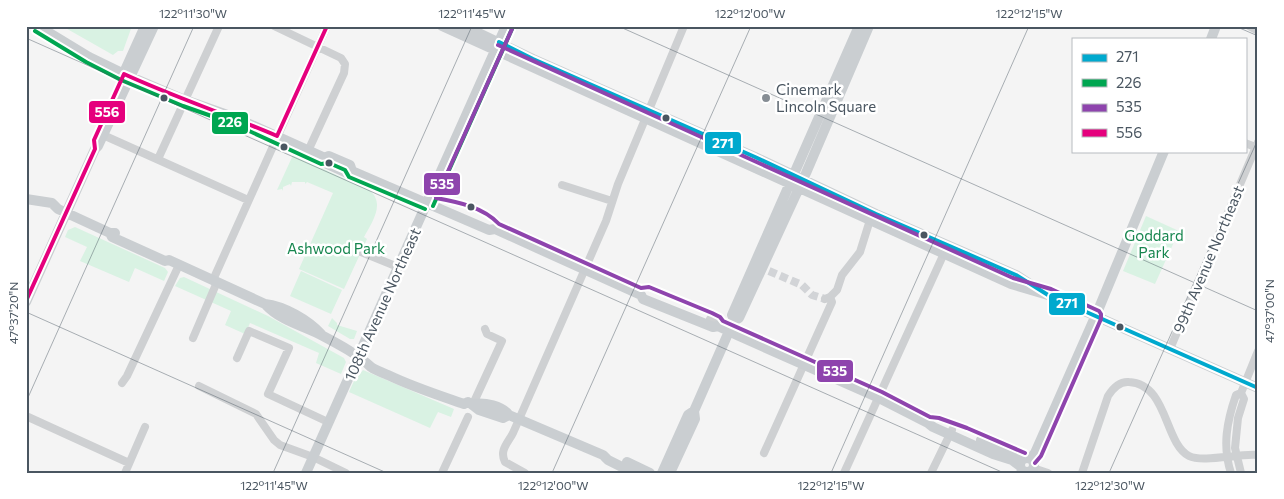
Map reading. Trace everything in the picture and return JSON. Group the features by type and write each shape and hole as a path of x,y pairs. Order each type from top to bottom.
{"main road":[{"path":"26,302 125,87 127,75 144,26"},
{"path":"95,149 94,140 154,26"},
{"path":"442,26 533,59 647,115 755,157 796,182 870,220 1006,270 1048,295 1258,388"},
{"path":"464,26 497,46"},
{"name":"108th Avenue Northeast","path":"306,473 506,26"},
{"path":"1211,38 1216,26"},
{"path":"670,473 695,419 694,411 734,320 739,318 766,269 796,182 840,70 860,27"},
{"path":"734,320 732,315 837,100 860,27"},
{"path":"41,28 89,57 185,100 236,118 277,136 323,158 327,164 347,173 352,171 489,230 495,229 641,295 643,299 713,327 714,323 879,398 933,427 951,432 1026,466 1035,453 1164,152"},
{"path":"837,100 837,92 843,73 840,70"},
{"path":"796,182 946,249 966,262 1011,284 1048,295"},
{"path":"26,199 52,204 56,208 110,233 112,237 164,261 169,260 265,304 274,305 359,356 368,362 370,366 420,389 464,404 471,403 479,410 503,418 514,417 603,455 608,460 634,473"},
{"path":"26,206 50,210 56,208"},
{"path":"966,262 971,261 1000,274 1006,270"},
{"path":"662,473 688,415 694,411"},
{"path":"603,455 611,455 650,473"}],"street":[{"path":"158,159 219,26"},
{"path":"274,26 341,58 345,64 344,73 308,151"},
{"path":"193,338 248,200 327,26"},
{"path":"525,473 504,462 502,455 514,417 606,220 612,200 684,26"},
{"path":"1249,26 1258,31"},
{"path":"103,135 248,200"},
{"name":"99th Avenue Northeast","path":"1170,349 1257,146"},
{"path":"562,185 612,200"},
{"path":"764,453 832,302 828,298 837,290 842,275 860,252 870,220"},
{"path":"844,473 946,249"},
{"path":"361,252 398,267"},
{"path":"122,382 127,376 179,265"},
{"path":"471,403 502,340 487,334 485,329"},
{"path":"237,358 249,331 289,348 268,394 328,422"},
{"path":"1230,473 1225,447 1227,420 1236,395 1241,392 1258,351"},
{"path":"1082,473 1108,396 1114,387 1125,382 1138,384 1152,394 1162,409 1177,443 1184,453 1200,459 1236,455 1258,455"},
{"path":"199,386 256,414 274,440 280,445 313,457 346,473"},
{"path":"1241,392 1244,399 1238,418 1235,448 1241,473"},
{"path":"26,416 129,463"},
{"path":"442,473 468,417"},
{"path":"125,473 145,427"},
{"path":"931,473 951,432"},
{"path":"1026,466 1048,473"}],"green space":[{"path":"62,26 132,26 123,51 118,51 113,55"},
{"name":"Ashwood Park","path":"293,155 369,190 377,201 374,219 364,237 367,239 344,289 299,269 333,193 307,182 305,184 305,182 292,182 291,186 290,184 283,187 283,191 282,189 277,190"},
{"name":"Goddard Park","path":"1146,216 1179,231 1155,284 1123,271"},
{"path":"75,227 165,268 168,272 164,281 135,268 129,282 80,261 87,247 65,237 68,230"},
{"name":"Ashwood Park","path":"301,271 342,290 331,314 290,296"},
{"path":"184,277 268,316 344,358 346,362 341,374 316,363 319,353 250,323 245,334 225,325 231,311 175,286 180,278"},
{"path":"332,318 337,325 357,331 354,339 350,339 328,326"},
{"path":"363,370 454,409 451,417 438,412 430,428 349,392 354,381"}],"tunnel":[{"path":"769,271 802,285 812,295 825,299"}],"transit line":[{"name":"556","path":"277,136 327,26"},
{"name":"226","path":"433,206 512,29"},
{"name":"535","path":"512,29 436,198 478,209 499,224 641,288 649,287 712,313 723,321 882,392 930,417 939,418 967,428 1025,453"},
{"name":"226","path":"35,31 86,62 121,80 183,106 234,124 321,164 329,163 345,170 349,177 425,209"},
{"name":"271","path":"499,42 533,59 755,157 876,214 1016,275 1048,295 1258,388"},
{"name":"535","path":"498,45 1013,278 1051,289 1099,311 1101,319 1041,456 1035,463"},
{"name":"556","path":"26,301 95,149 94,140 124,74 277,136"}],"place":[{"name":"Cinemark Lincoln Square","path":"766,98"}]}
